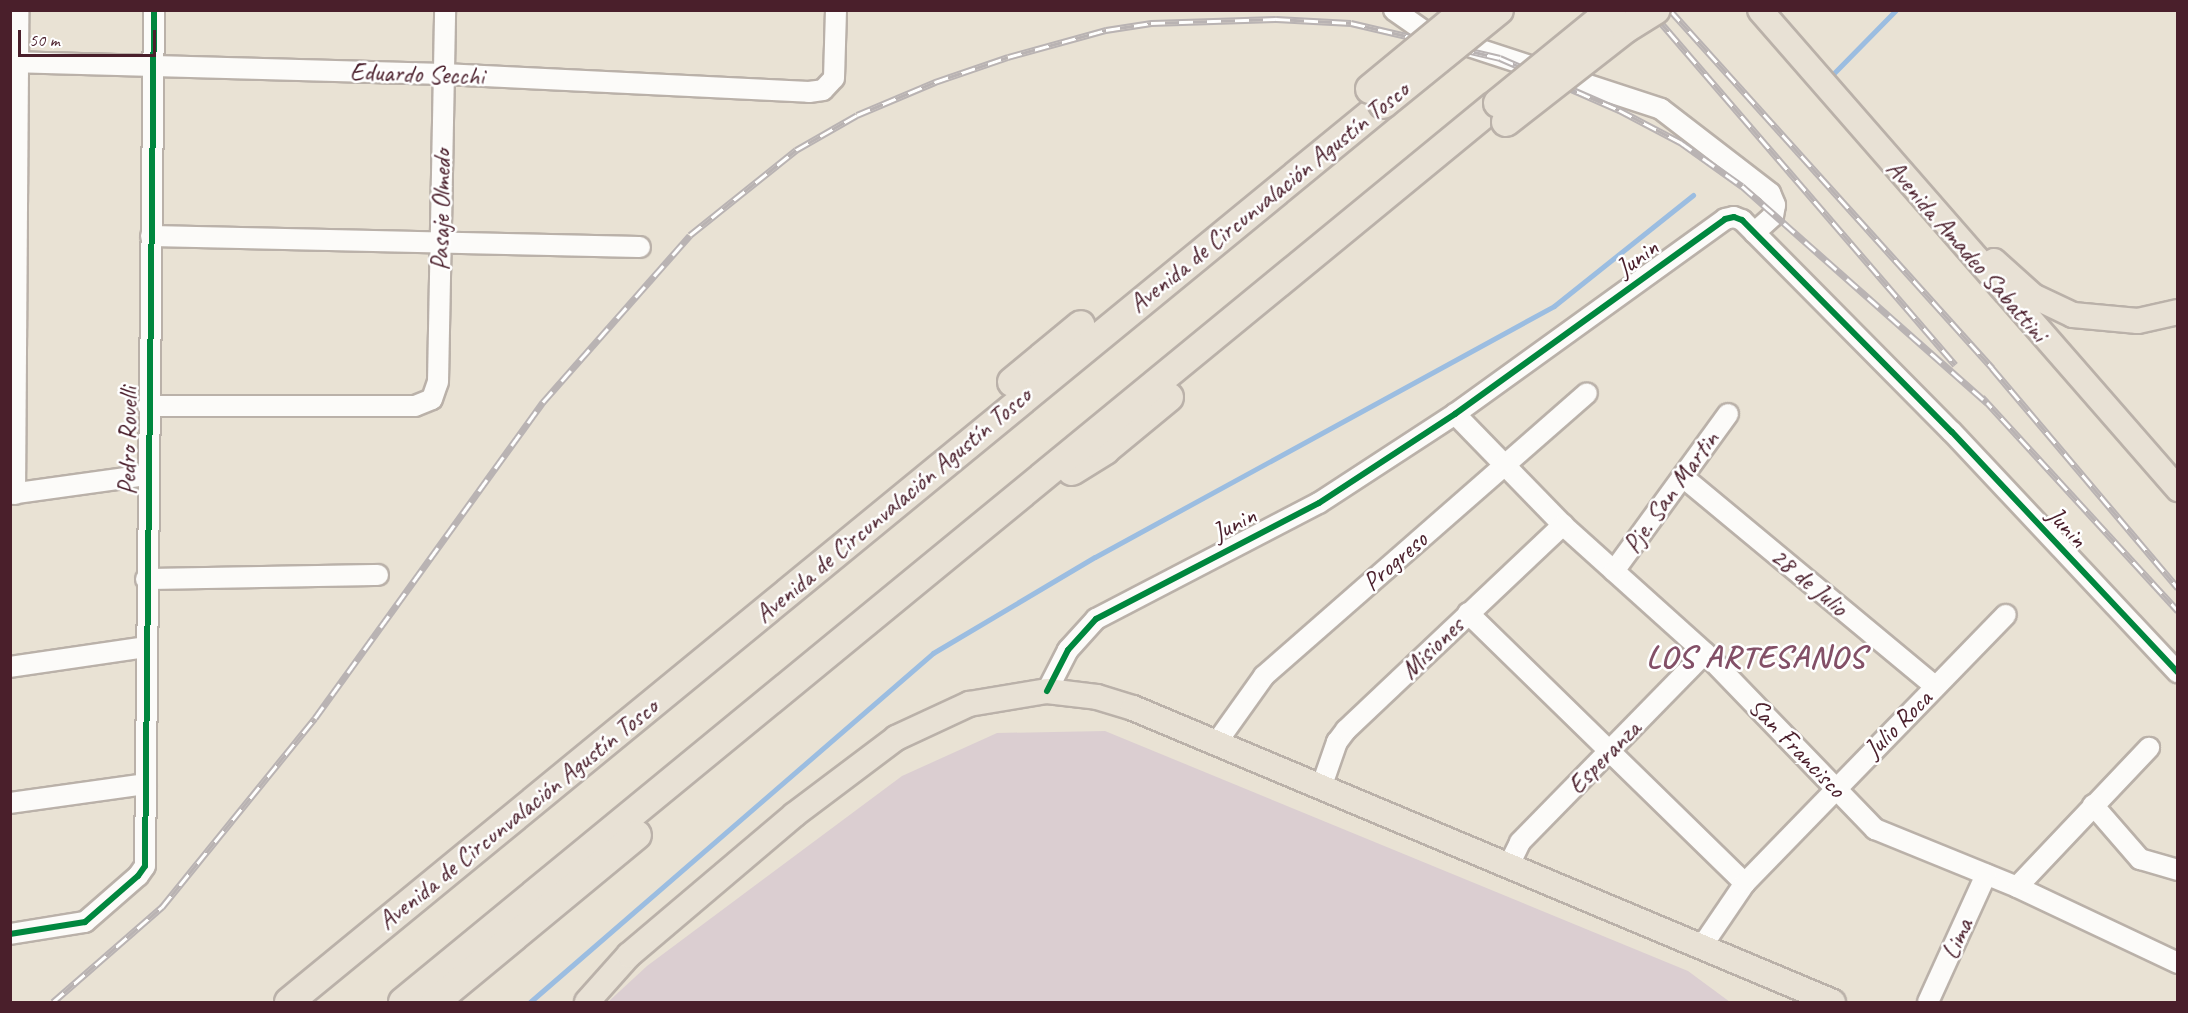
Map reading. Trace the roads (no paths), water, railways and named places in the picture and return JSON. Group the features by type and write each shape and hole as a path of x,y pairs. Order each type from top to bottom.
{"highway":[{"path":"1377,96 1466,10"},
{"name":"Avenida de Circunvalación Agustín Tosco","path":"289,1002 800,582 1377,96 1500,10"},
{"path":"1500,114 1612,10"},
{"path":"403,1002 962,542 1500,114 1655,10"},
{"path":"435,1002 796,704 895,597"}],"main road":[{"path":"1761,10 1852,96 1997,263 2033,296 2063,311 2094,319 2138,321 2178,312"},
{"name":"Avenida Amadeo Sabattini","path":"1761,10 2178,489"},
{"path":"587,1002 629,955 794,815 896,738 969,704 1047,692 1115,702 1217,742 1833,1002"}],"street":[{"path":"18,10 15,62 13,494 147,475"},
{"name":"Pedro Rovelli","path":"10,934 85,922 143,872 146,784 147,475 154,10"},
{"name":"Pasaje Olmedo","path":"148,406 424,404 436,392 445,10"},
{"name":"Eduardo Secchi","path":"15,62 443,74 823,90 834,78 836,10"},
{"path":"1394,10 1426,32 1661,110 1770,193 1774,200 1773,216 1754,233"},
{"name":"Junin","path":"1047,692 1068,650 1096,619 1319,503 1455,414 1725,219 1742,220 1952,432 2178,673"},
{"path":"151,236 440,245 640,247"},
{"name":"Progreso","path":"1217,742 1264,676 1587,393"},
{"name":"San Francisco","path":"1455,414 1502,467 1705,653 1875,829 2017,886 2178,963"},
{"name":"Pje. San Martin","path":"1614,571 1728,414"},
{"name":"28 de Julio","path":"1683,477 1935,686"},
{"name":"Misiones","path":"1322,785 1337,742 1346,730 1563,525"},
{"path":"146,579 378,575"},
{"path":"1468,613 1608,753 1745,884"},
{"name":"Julio Roca","path":"1702,946 1745,884 1835,787 2006,615"},
{"path":"10,667 146,647"},
{"name":"Esperanza","path":"1509,865 1520,842 1705,653"},
{"path":"2017,886 2149,748"},
{"path":"10,803 146,784"},
{"path":"2093,805 2140,859 2178,870"},
{"name":"Lima","path":"1928,1002 1986,874"}],"waterway":[{"path":"1834,73 1896,10"},
{"path":"530,1002 933,653 1095,557 1554,306 1693,195"}],"railway":[{"path":"1650,10 1955,365"},
{"path":"1670,10 1992,368 2178,588"},
{"path":"53,1002 162,907 315,718 543,402 690,235 796,150 857,115 935,82 1008,57 1106,30 1151,23 1276,19 1351,23 1500,58 1619,110 1680,142 1742,186 1987,403"},
{"path":"1982,397 2178,611"}],"district":[{"name":"LOS ARTESANOS","path":"1756,657"}]}
